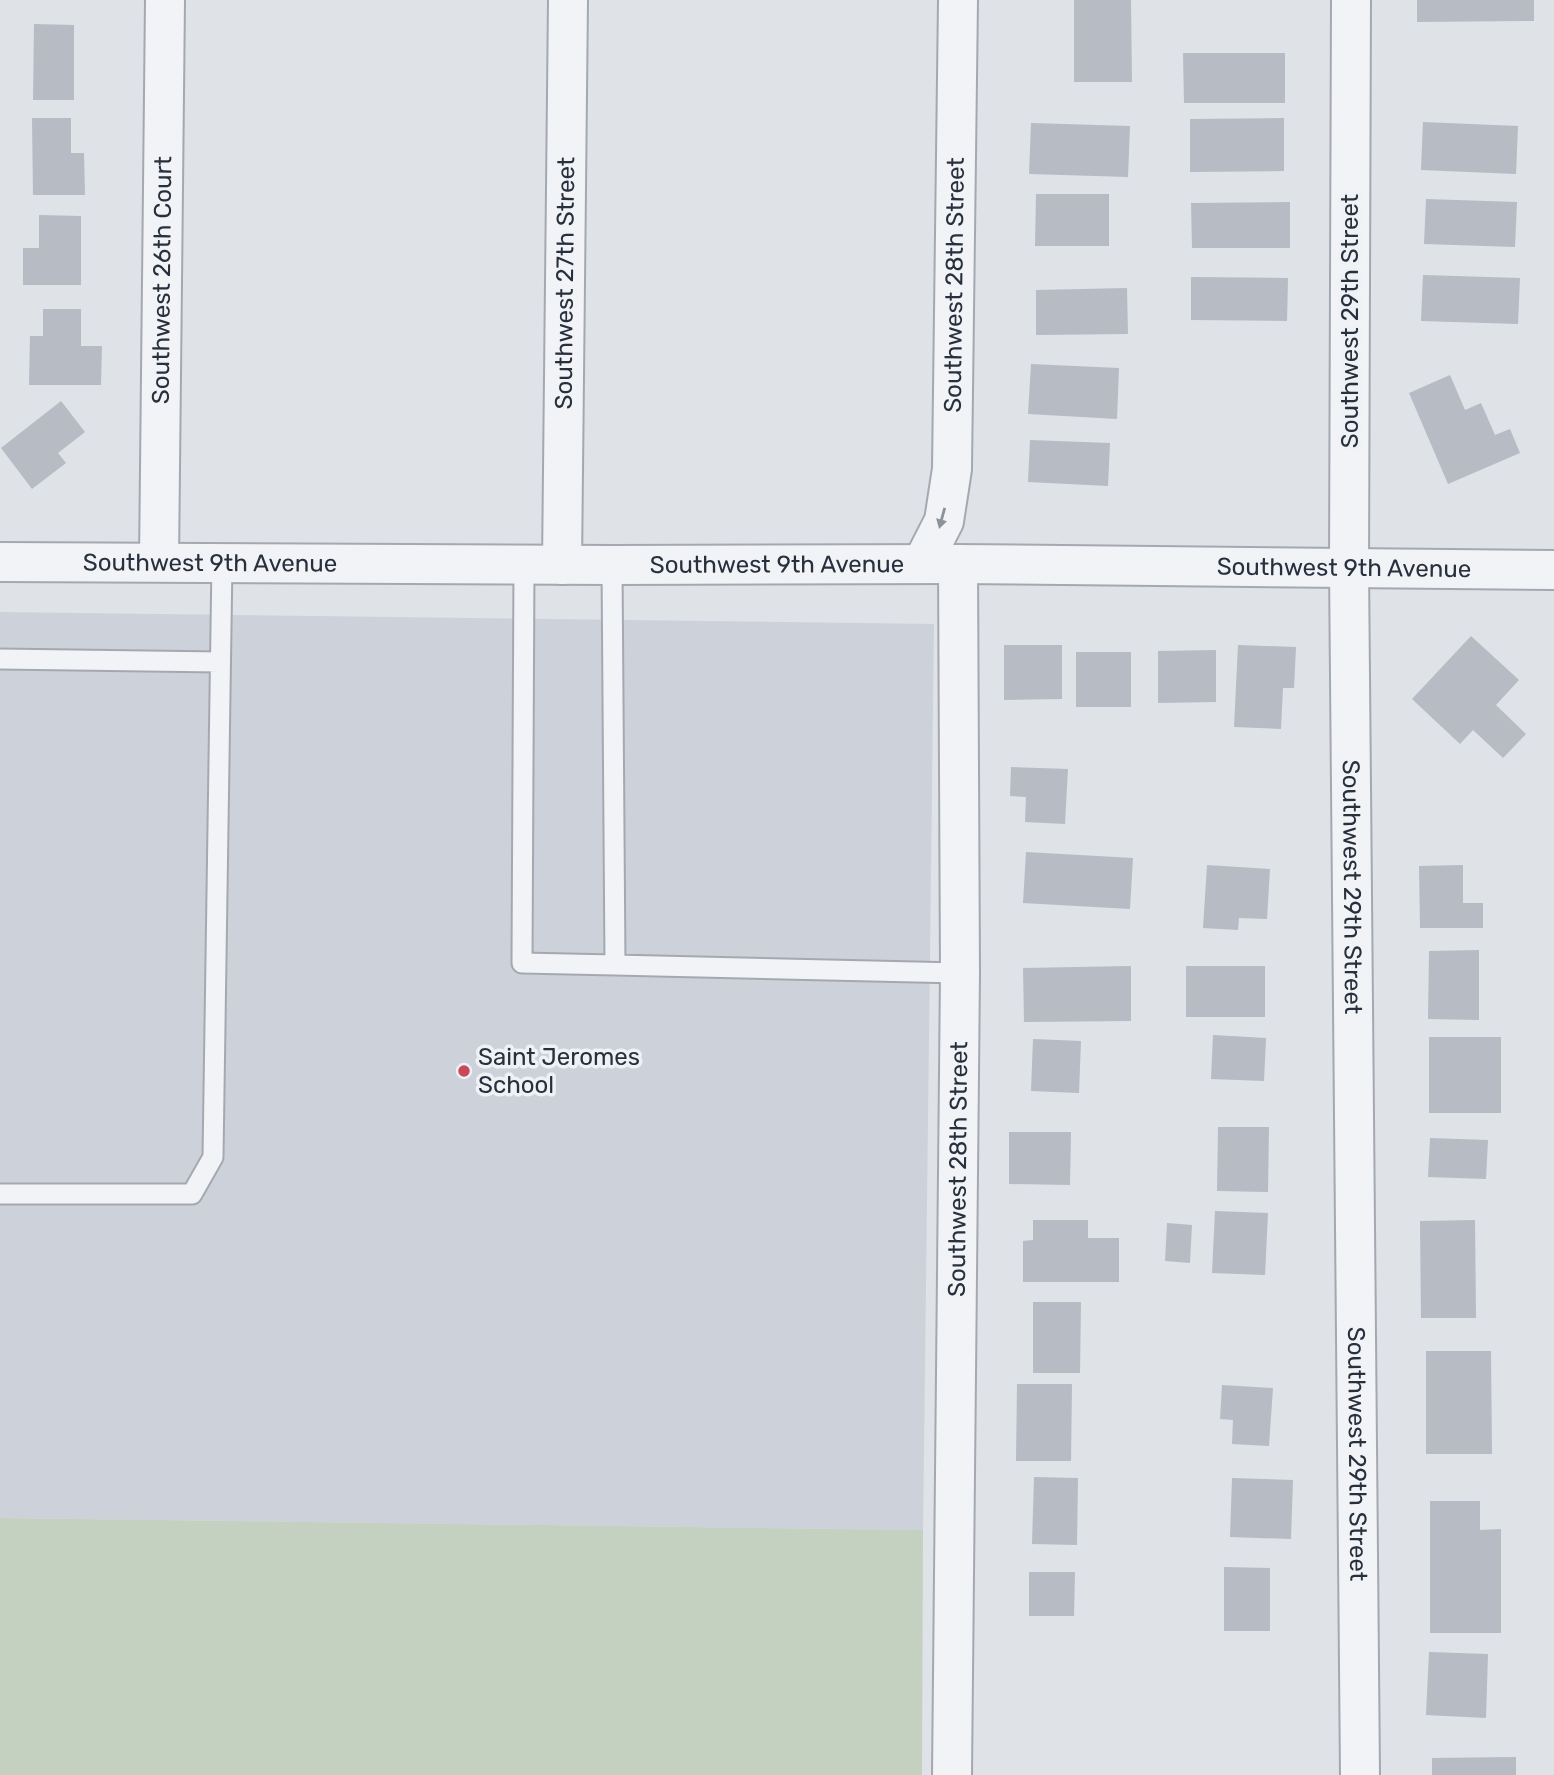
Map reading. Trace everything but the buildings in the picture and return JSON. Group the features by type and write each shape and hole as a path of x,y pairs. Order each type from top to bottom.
{"street":[{"name":"Southwest 26th Court","path":"159,562 165,0"},
{"name":"Southwest 27th Street","path":"562,565 568,0"},
{"name":"Southwest 28th Street","path":"952,1775 960,973 940,564 952,469 958,0"},
{"name":"Southwest 29th Street","path":"1351,0 1349,567 1360,1775"},
{"name":"Southwest 9th Avenue","path":"0,562 940,564 1554,570"}],"lane":[{"path":"0,1194 192,1194 213,1157 222,562"},
{"path":"524,565 522,963 960,973"},
{"path":"611,565 615,965"},
{"path":"0,659 220,662"}],"shaded area":[{"name":"Saint Jeromes School","path":"0,612 934,624 923,1530 0,1518"}],"green space":[{"path":"0,1518 923,1530 922,1775 0,1775"}],"place":[{"name":"Saint Jeromes School","path":"464,1071"}]}
